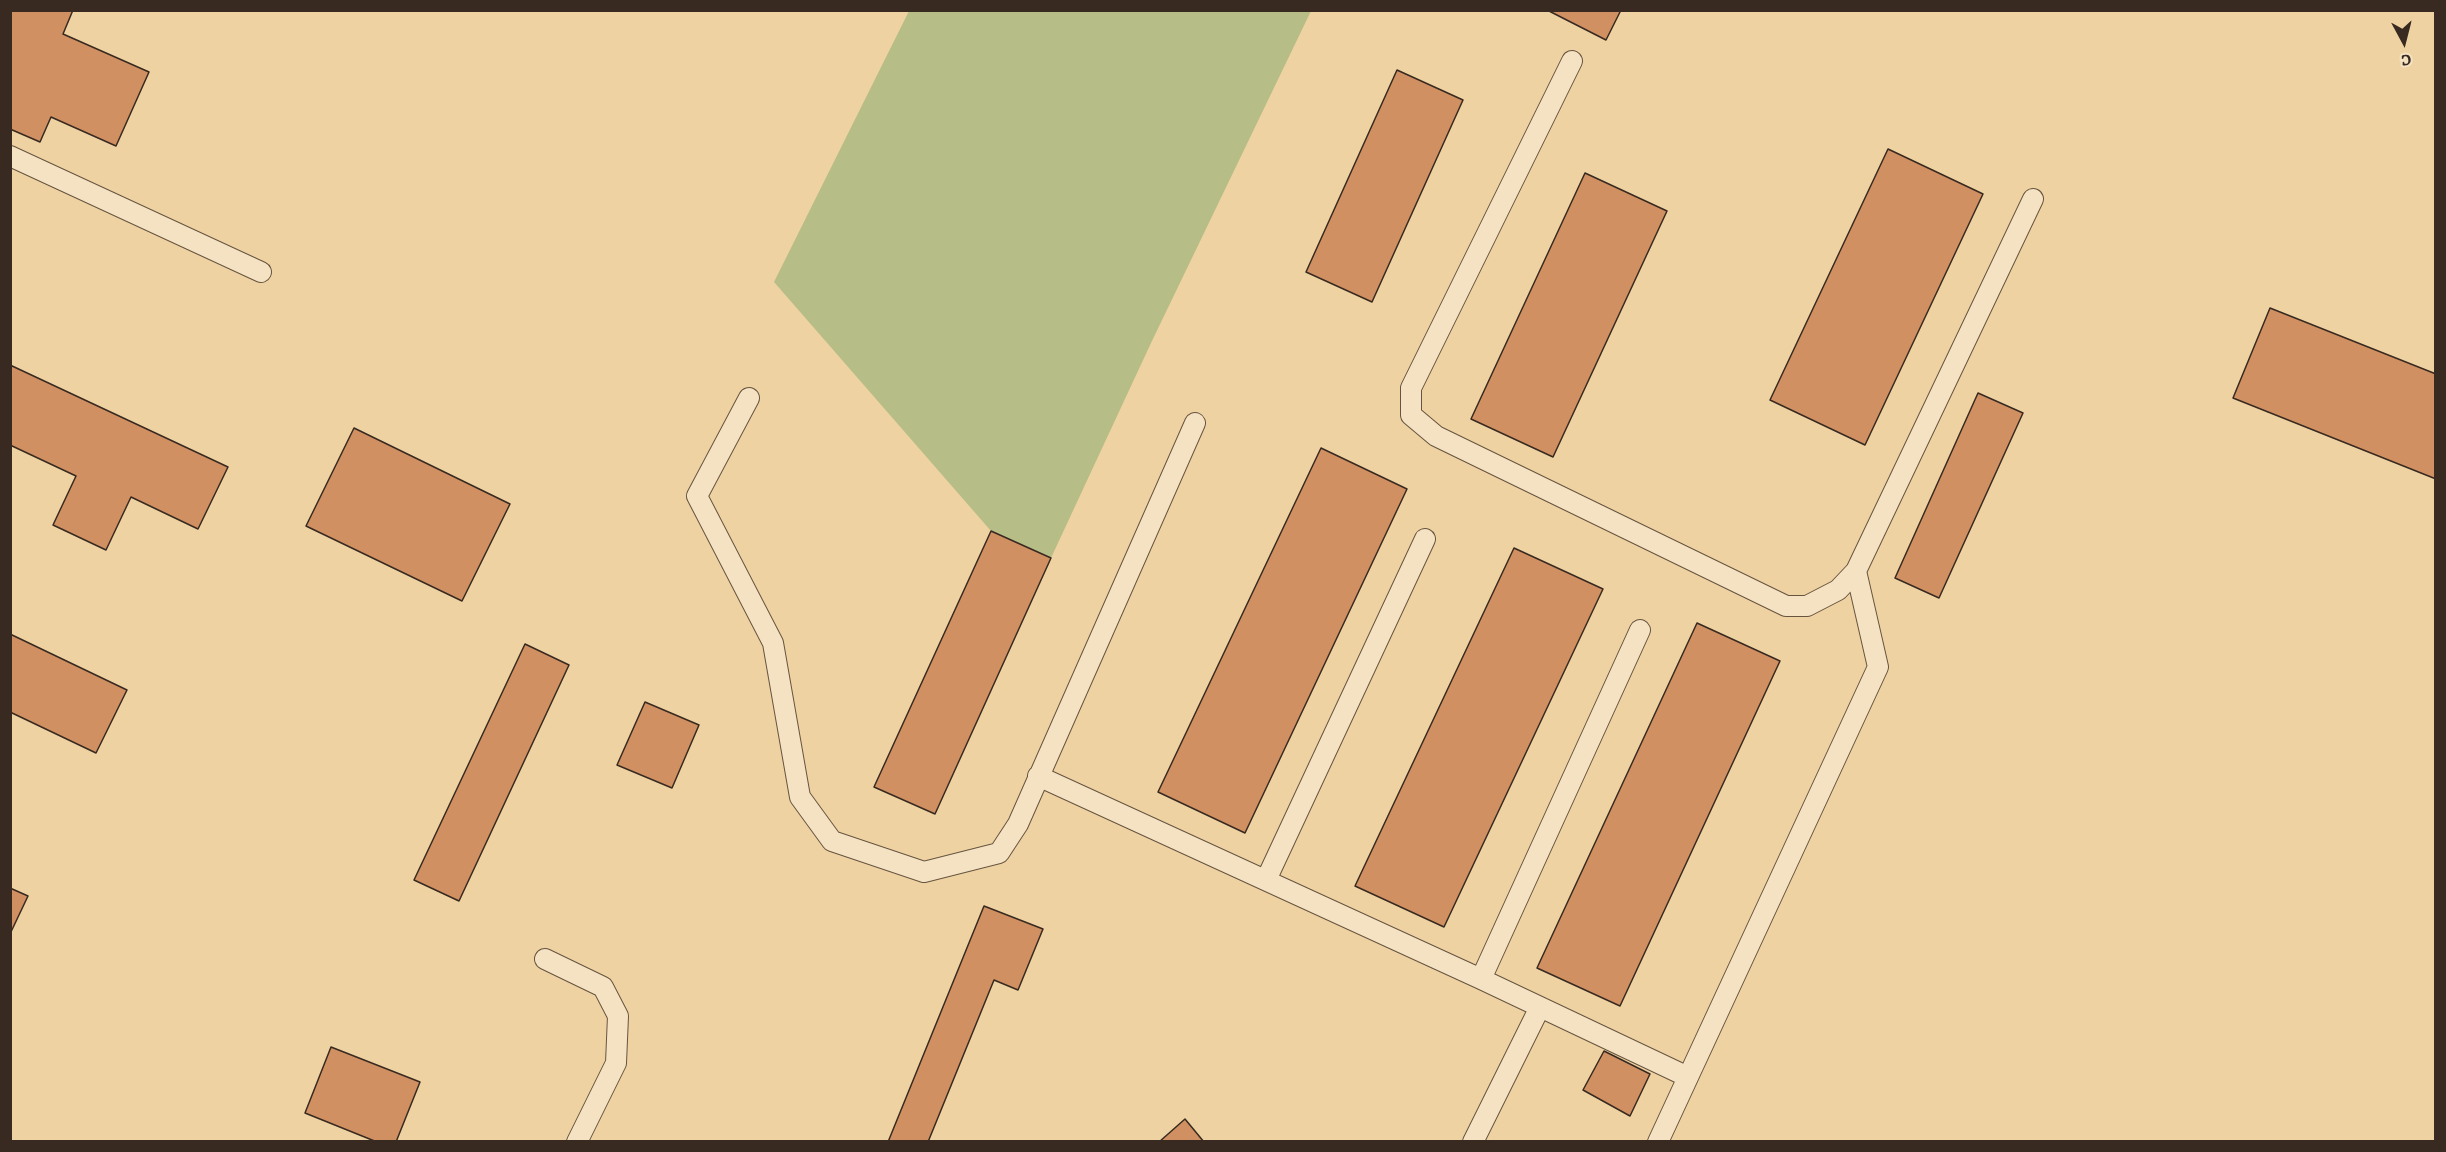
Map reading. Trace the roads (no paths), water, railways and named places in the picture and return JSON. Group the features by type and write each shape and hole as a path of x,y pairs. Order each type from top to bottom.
{"lane":[{"path":"1572,61 1411,388 1411,415 1436,436 1786,606 1807,606 1838,590 1856,571 2033,199"},
{"path":"10,156 261,272"},
{"path":"749,398 697,496 773,643 800,797 832,841 924,872 999,853 1018,824 1195,423"},
{"path":"1266,880 1425,539"},
{"path":"1658,1142 1878,667 1856,571"},
{"path":"1481,979 1640,630"},
{"path":"1038,776 1481,979 1688,1077"},
{"path":"544,958 603,987 618,1016 616,1063 576,1142"},
{"path":"1473,1142 1540,1007"}]}
